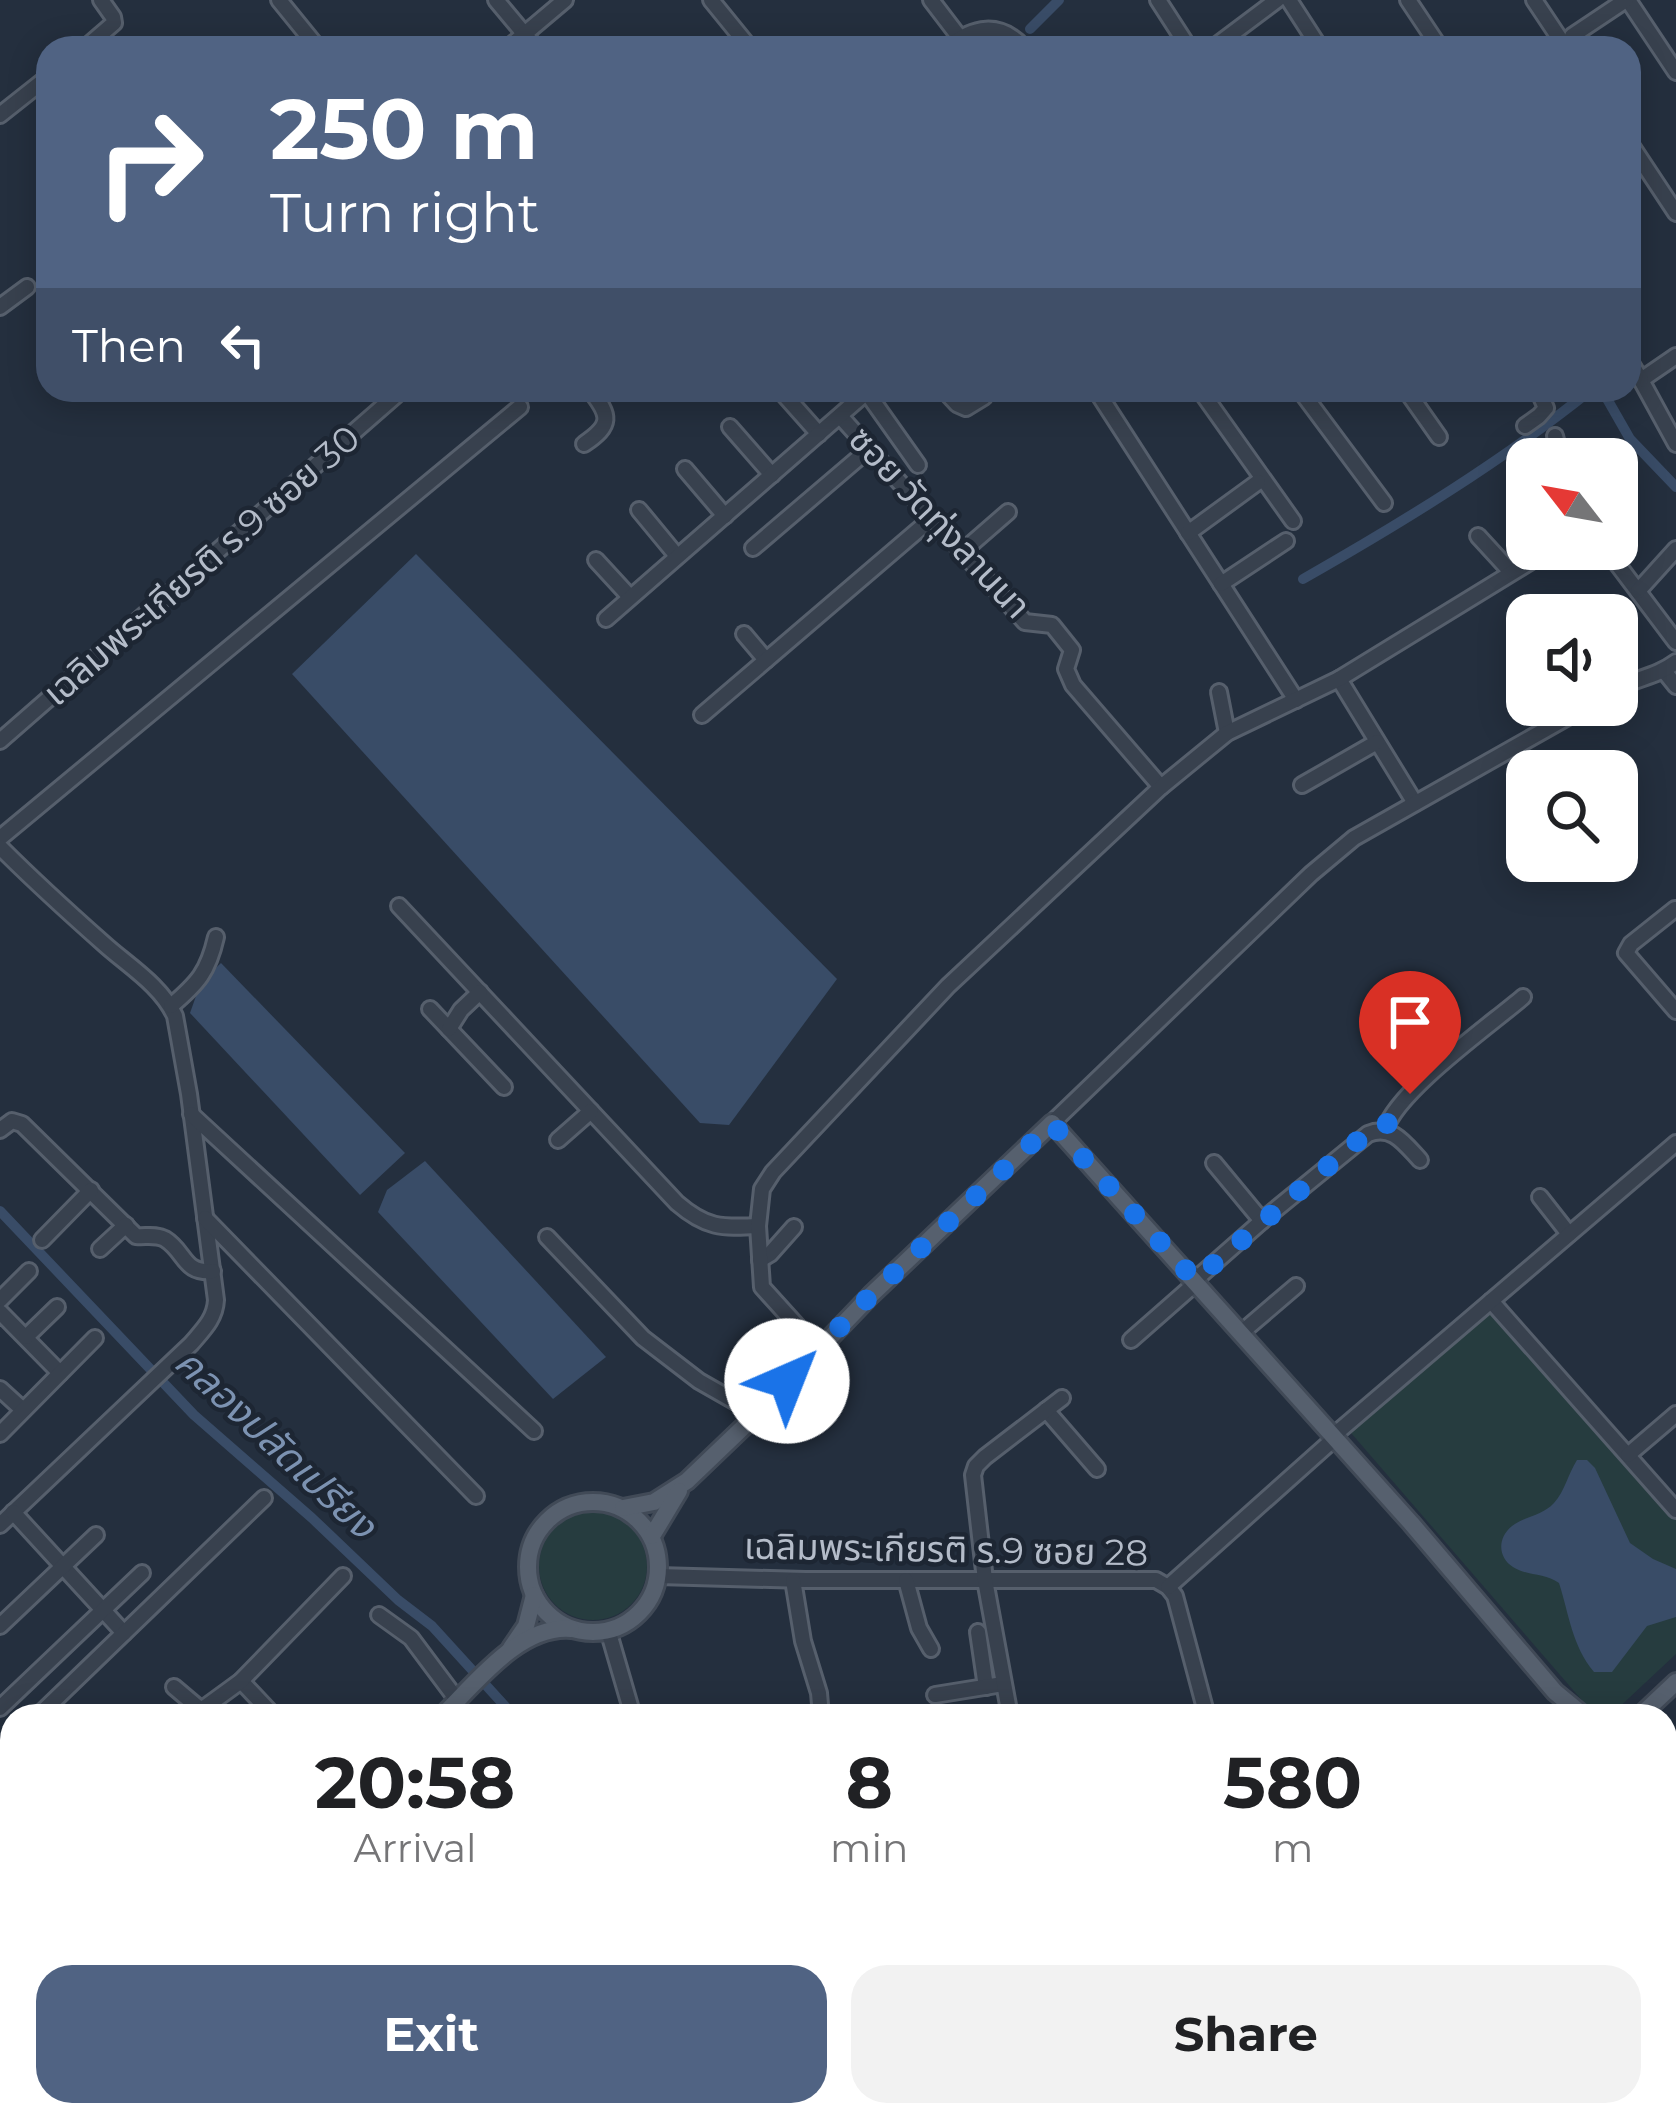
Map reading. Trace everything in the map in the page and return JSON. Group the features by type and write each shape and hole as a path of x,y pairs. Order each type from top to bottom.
{"main road":[{"path":"623,1508 654,1502 687,1481 1052,1124 1412,1523 1542,1677 1571,1704"},
{"path":"652,1537 687,1481"},
{"path":"455,1704 508,1653 543,1631 608,1630 641,1611 655,1589 658,1556 640,1520 611,1503 572,1504 541,1528 530,1552 529,1578 535,1595 553,1618 574,1629"},
{"path":"508,1653 526,1626 535,1595"},
{"path":"1653,1704 1676,1682"}],"street":[{"path":"98,36 114,22 101,0"},
{"path":"278,0 309,36"},
{"path":"496,0 525,34"},
{"path":"523,36 565,0"},
{"path":"711,0 740,36"},
{"path":"931,0 952,36"},
{"path":"1158,0 1181,36"},
{"path":"1229,36 1277,0"},
{"path":"1289,0 1312,36"},
{"path":"1408,0 1432,36"},
{"path":"1534,0 1564,36"},
{"path":"1577,36 1627,0 1676,72"},
{"path":"967,36 978,29 1008,36"},
{"path":"0,115 36,86"},
{"path":"1641,160 1676,213"},
{"path":"0,307 27,287"},
{"path":"1675,439 1641,380 1676,356"},
{"name":"เฉลิมพระเกียรติ ร.9 ซอย 30","path":"0,741 388,402"},
{"path":"584,445 607,419 599,402"},
{"path":"791,402 819,434"},
{"path":"606,619 855,402"},
{"path":"874,402 917,465"},
{"path":"1104,402 1296,700"},
{"path":"1209,402 1293,520"},
{"path":"1309,402 1384,503"},
{"path":"1414,402 1439,437"},
{"path":"1525,426 1546,408 1543,402"},
{"path":"0,838 520,407"},
{"name":"ซอย วัดทุ่งลานนา","path":"840,416 1024,622 1047,623 1056,629 1072,650 1066,669 1073,685 1161,788"},
{"path":"730,427 772,475"},
{"path":"753,548 868,448"},
{"path":"685,469 724,516"},
{"path":"1188,533 1258,482"},
{"path":"639,510 677,556"},
{"path":"962,553 1008,512"},
{"path":"702,715 932,519"},
{"path":"1478,536 1511,572"},
{"path":"1221,584 1286,542"},
{"path":"1638,591 1676,549"},
{"path":"596,560 630,597"},
{"path":"818,1348 762,1287 758,1226 762,1190 773,1172 948,986 1227,733 1339,679 1514,570"},
{"path":"1622,570 1676,642"},
{"path":"744,634 766,660"},
{"path":"1638,680 1670,667 1676,686"},
{"path":"1339,679 1415,803"},
{"path":"1220,692 1227,733"},
{"path":"1052,1124 1354,838 1552,726"},
{"path":"1302,784 1376,742"},
{"path":"0,847 171,1006 191,1114 216,1311 206,1328 144,1392 4,1520 62,1567 124,1634"},
{"path":"399,906 692,1216 722,1228 758,1226"},
{"path":"1675,909 1626,952 1676,1011"},
{"path":"171,1006 202,976 216,937"},
{"path":"449,1029 460,1010 480,992"},
{"path":"1385,1130 1400,1104 1439,1066 1523,998"},
{"path":"430,1009 504,1088"},
{"path":"558,1140 591,1112"},
{"path":"191,1114 534,1431"},
{"path":"0,1130 12,1121 22,1124 136,1236 167,1240 193,1269 213,1271"},
{"path":"1131,1340 1262,1221 1368,1134 1385,1130 1420,1160"},
{"path":"1168,1587 1334,1437 1676,1143"},
{"path":"1214,1163 1262,1221"},
{"path":"42,1240 91,1190"},
{"path":"1540,1197 1569,1234"},
{"path":"205,1218 476,1496"},
{"path":"100,1249 126,1225"},
{"path":"760,1260 794,1227"},
{"path":"548,1237 644,1338 698,1381 757,1414"},
{"path":"0,1300 29,1271"},
{"path":"1241,1333 1296,1286"},
{"path":"1491,1301 1676,1510"},
{"path":"26,1337 57,1307"},
{"path":"0,1312 60,1373"},
{"path":"0,1434 95,1338"},
{"path":"0,1388 22,1410"},
{"path":"1008,1704 985,1580 973,1475 985,1457 1062,1399"},
{"path":"1046,1410 1097,1468"},
{"path":"1628,1455 1676,1414"},
{"path":"51,1704 264,1498"},
{"path":"0,1626 96,1535"},
{"path":"4,1704 142,1573"},
{"path":"208,1704 241,1681 343,1576"},
{"name":"เฉลิมพระเกียรติ ร.9 ซอย 28","path":"658,1576 1146,1578 1168,1587 1175,1596 1204,1704"},
{"path":"793,1580 820,1704"},
{"path":"906,1580 919,1628 931,1649"},
{"path":"379,1616 410,1638 463,1696"},
{"path":"608,1630 630,1704"},
{"path":"978,1632 986,1687"},
{"path":"241,1681 263,1704"},
{"path":"935,1695 1004,1684"},
{"path":"174,1687 190,1704"}],"green space":[{"path":"1489,1304 1676,1520 1676,1654 1623,1704 1585,1704 1345,1426"},
{"path":"593,1512 614,1516 631,1528 643,1545 647,1566 643,1587 631,1604 614,1616 593,1620 572,1616 555,1604 543,1587 539,1566 543,1545 555,1528 572,1516"}],"water":[{"path":"416,554 837,979 729,1125 700,1123 292,674"},
{"path":"221,963 405,1153 360,1195 190,1013 201,982"},
{"path":"425,1161 606,1357 553,1399 378,1212 387,1190"},
{"path":"1577,1460 1587,1460 1595,1468 1630,1543 1676,1569 1676,1617 1647,1626 1612,1672 1594,1672 1587,1662 1559,1583 1518,1570 1502,1553 1507,1531 1554,1503"}],"waterway":[{"path":"1030,29 1059,0"},
{"path":"1303,579 1451,490 1575,402"},
{"path":"1609,402 1630,439 1676,487"},
{"name":"คลองปลัดเปรียง","path":"0,1211 194,1415 432,1626 503,1704"}],"route":[{"path":"787,1381 1052,1124 1195,1280 1355,1143 1385,1130 1410,1094"}]}
